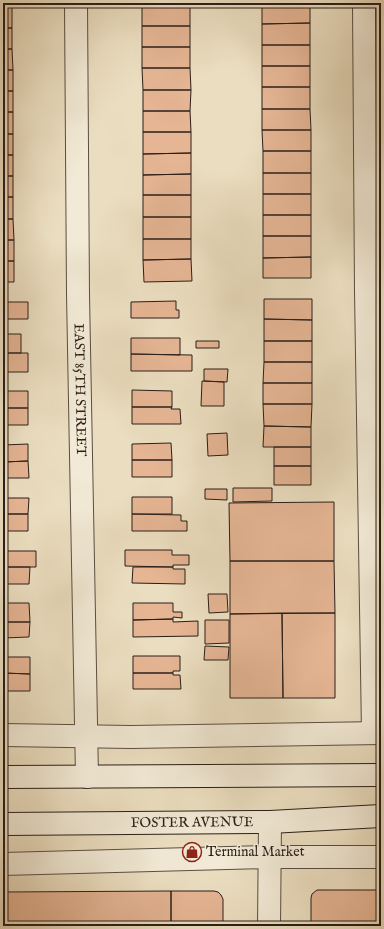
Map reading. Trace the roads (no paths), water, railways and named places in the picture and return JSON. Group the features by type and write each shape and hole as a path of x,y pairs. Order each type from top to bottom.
{"street":[{"name":"EAST 85TH STREET","path":"76,3 78,294 87,777"},
{"path":"3,735 131,737 377,733 366,291 364,3"},
{"path":"3,777 381,775"},
{"name":"FOSTER AVENUE","path":"3,824 270,822 381,816"},
{"path":"269,926 270,822"},
{"path":"3,864 270,857 381,857"}],"place":[{"name":"Terminal Market","path":"192,852"}]}
